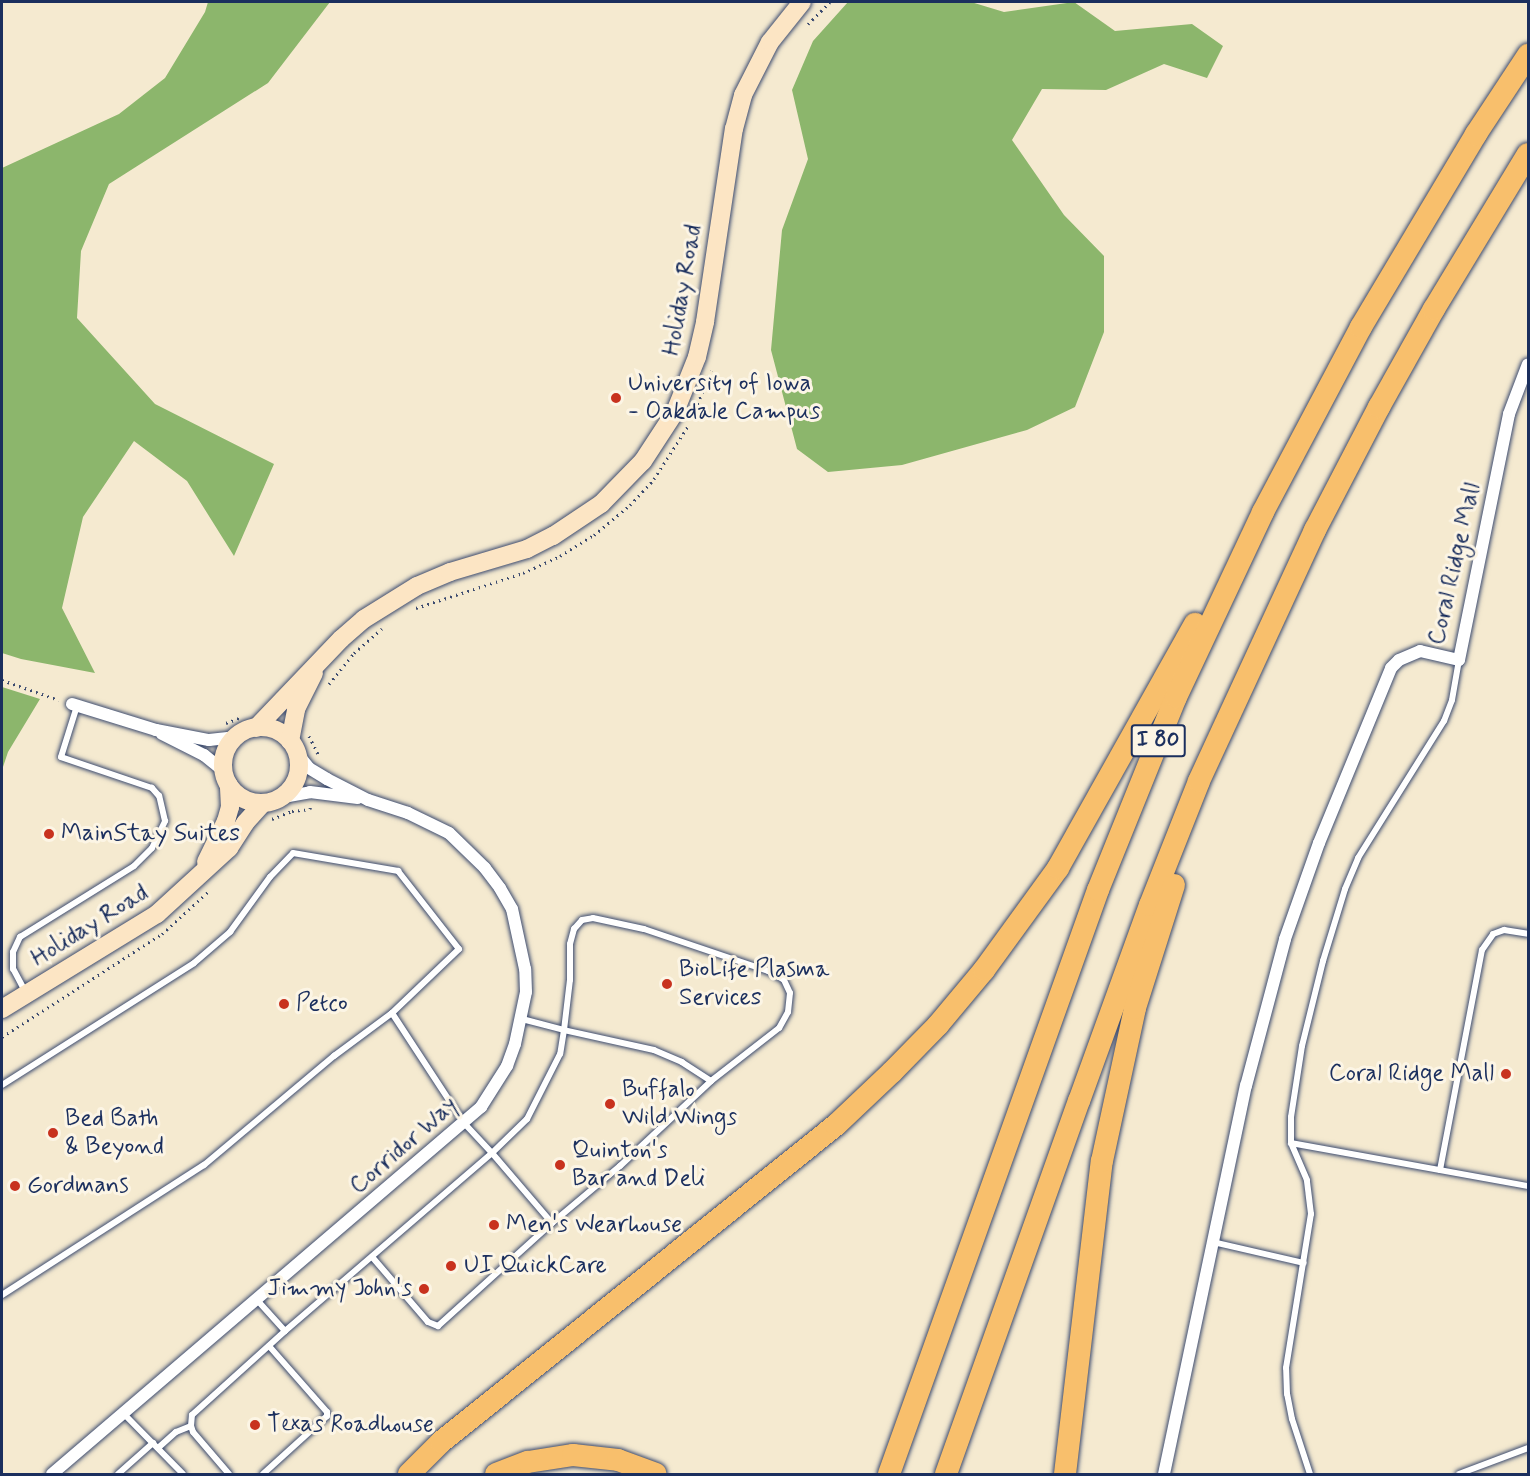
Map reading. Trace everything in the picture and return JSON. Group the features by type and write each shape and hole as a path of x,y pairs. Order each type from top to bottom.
{"highway":[{"name":"I 80","path":"889,1474 1043,1039 1122,828 1220,600 1300,441 1361,327 1453,172 1528,55"},
{"name":"I 80","path":"946,1474 1150,904 1199,781 1256,653 1315,530 1434,309 1528,154"},
{"path":"409,1474 477,1413 836,1125 938,1025 997,953 1058,868 1300,441"},
{"path":"1065,1474 1102,1161 1135,1008 1171,893 1256,653"},
{"path":"496,1474 528,1462 573,1455 618,1460 656,1474"}],"street":[{"name":"Holiday Road","path":"198,877 223,830 230,807 226,750 250,722 364,619 417,586 450,572 527,549 578,522 624,484 649,453 675,412 698,357 734,129 743,95 770,42 802,2"},
{"name":"Coral Ridge Mall","path":"1164,1474 1257,1037 1285,939 1319,843 1391,668 1409,654 1420,651 1459,660 1509,414 1528,364"},
{"name":"Holiday Road","path":"2,1009 142,925 178,897 229,848 252,813 263,804 283,797 292,788 298,775 294,747 296,709 321,659"},
{"path":"74,705 156,730 209,740 237,737"},
{"path":"250,722 279,732 294,747"},
{"path":"156,730 204,755 227,778 241,798 263,804"},
{"name":"Corridor Way","path":"294,747 309,768 368,800"},
{"name":"Corridor Way","path":"52,1474 464,1123 481,1107 507,1066 522,1019 526,993 520,936 512,909 485,868 449,833 408,813 368,800 310,792 283,797"}],"lane":[{"path":"1310,1474 1292,1419 1286,1385 1289,1344 1311,1214 1311,1196 1307,1180 1291,1143 1291,1117 1302,1046 1323,960 1345,889 1358,858 1444,721 1452,700 1459,660"},
{"path":"26,994 13,969 13,952 20,937 134,866 152,848 165,821 159,796 152,788 61,757 74,705"},
{"path":"2,1085 194,963 230,932 270,877 293,853 398,871 459,950 392,1013 334,1056 204,1165 2,1295"},
{"path":"229,1474 191,1426 192,1415 285,1331 373,1258 492,1153 527,1119 560,1054 570,980 570,944 574,929 582,920 593,918 644,929 768,971 784,980 790,993 790,1004 779,1028 711,1082 620,1166 552,1223 438,1326 428,1322 373,1258"},
{"path":"1440,1170 1482,950 1493,934 1504,930 1528,934"},
{"path":"392,1013 464,1123 552,1223"},
{"path":"522,1019 654,1050 682,1062 711,1082"},
{"path":"1291,1143 1528,1186"},
{"path":"1213,1242 1304,1263"},
{"path":"257,1300 285,1331"},
{"path":"263,1474 327,1416 327,1412 268,1346"},
{"path":"124,1413 183,1474"},
{"path":"118,1474 176,1432 191,1426"},
{"path":"1459,1474 1528,1448"}],"path":[{"path":"807,25 830,2"},
{"path":"410,612 452,595 523,573 560,556 594,535 630,505 654,479 680,441 701,401 714,362"},
{"path":"327,687 354,653 384,627"},
{"path":"2,680 74,705"},
{"path":"224,723 250,722"},
{"path":"308,732 313,748 324,761"}],"green space":[{"path":"208,2 330,2 268,83 109,184 81,251 77,318 155,404 274,464 234,556 187,481 134,441 83,517 62,608 95,673 21,659 2,653 2,168 119,114 165,78 205,12"},
{"path":"848,2 971,2 1004,12 1074,2 1115,31 1192,24 1223,46 1207,78 1164,64 1106,90 1042,89 1012,140 1064,215 1104,256 1104,332 1075,407 1027,430 902,465 828,472 797,449 771,350 782,230 808,159 792,90 813,41"},
{"path":"2,687 40,699 8,752 2,770"}],"place":[{"name":"University of Iowa - Oakdale Campus","path":"616,398"},
{"name":"MainStay Suites","path":"49,834"},
{"name":"BioLife Plasma Services","path":"667,984"},
{"name":"Petco","path":"284,1004"},
{"name":"Coral Ridge Mall","path":"1506,1074"},
{"name":"Buffalo Wild Wings","path":"610,1104"},
{"name":"Bed Bath & Beyond","path":"53,1133"},
{"name":"Quinton's Bar and Deli","path":"560,1165"},
{"name":"Gordmans","path":"15,1186"},
{"name":"Men's Wearhouse","path":"494,1225"},
{"name":"UI QuickCare","path":"451,1266"},
{"name":"Jimmy John's","path":"424,1289"},
{"name":"Texas Roadhouse","path":"255,1425"}]}
